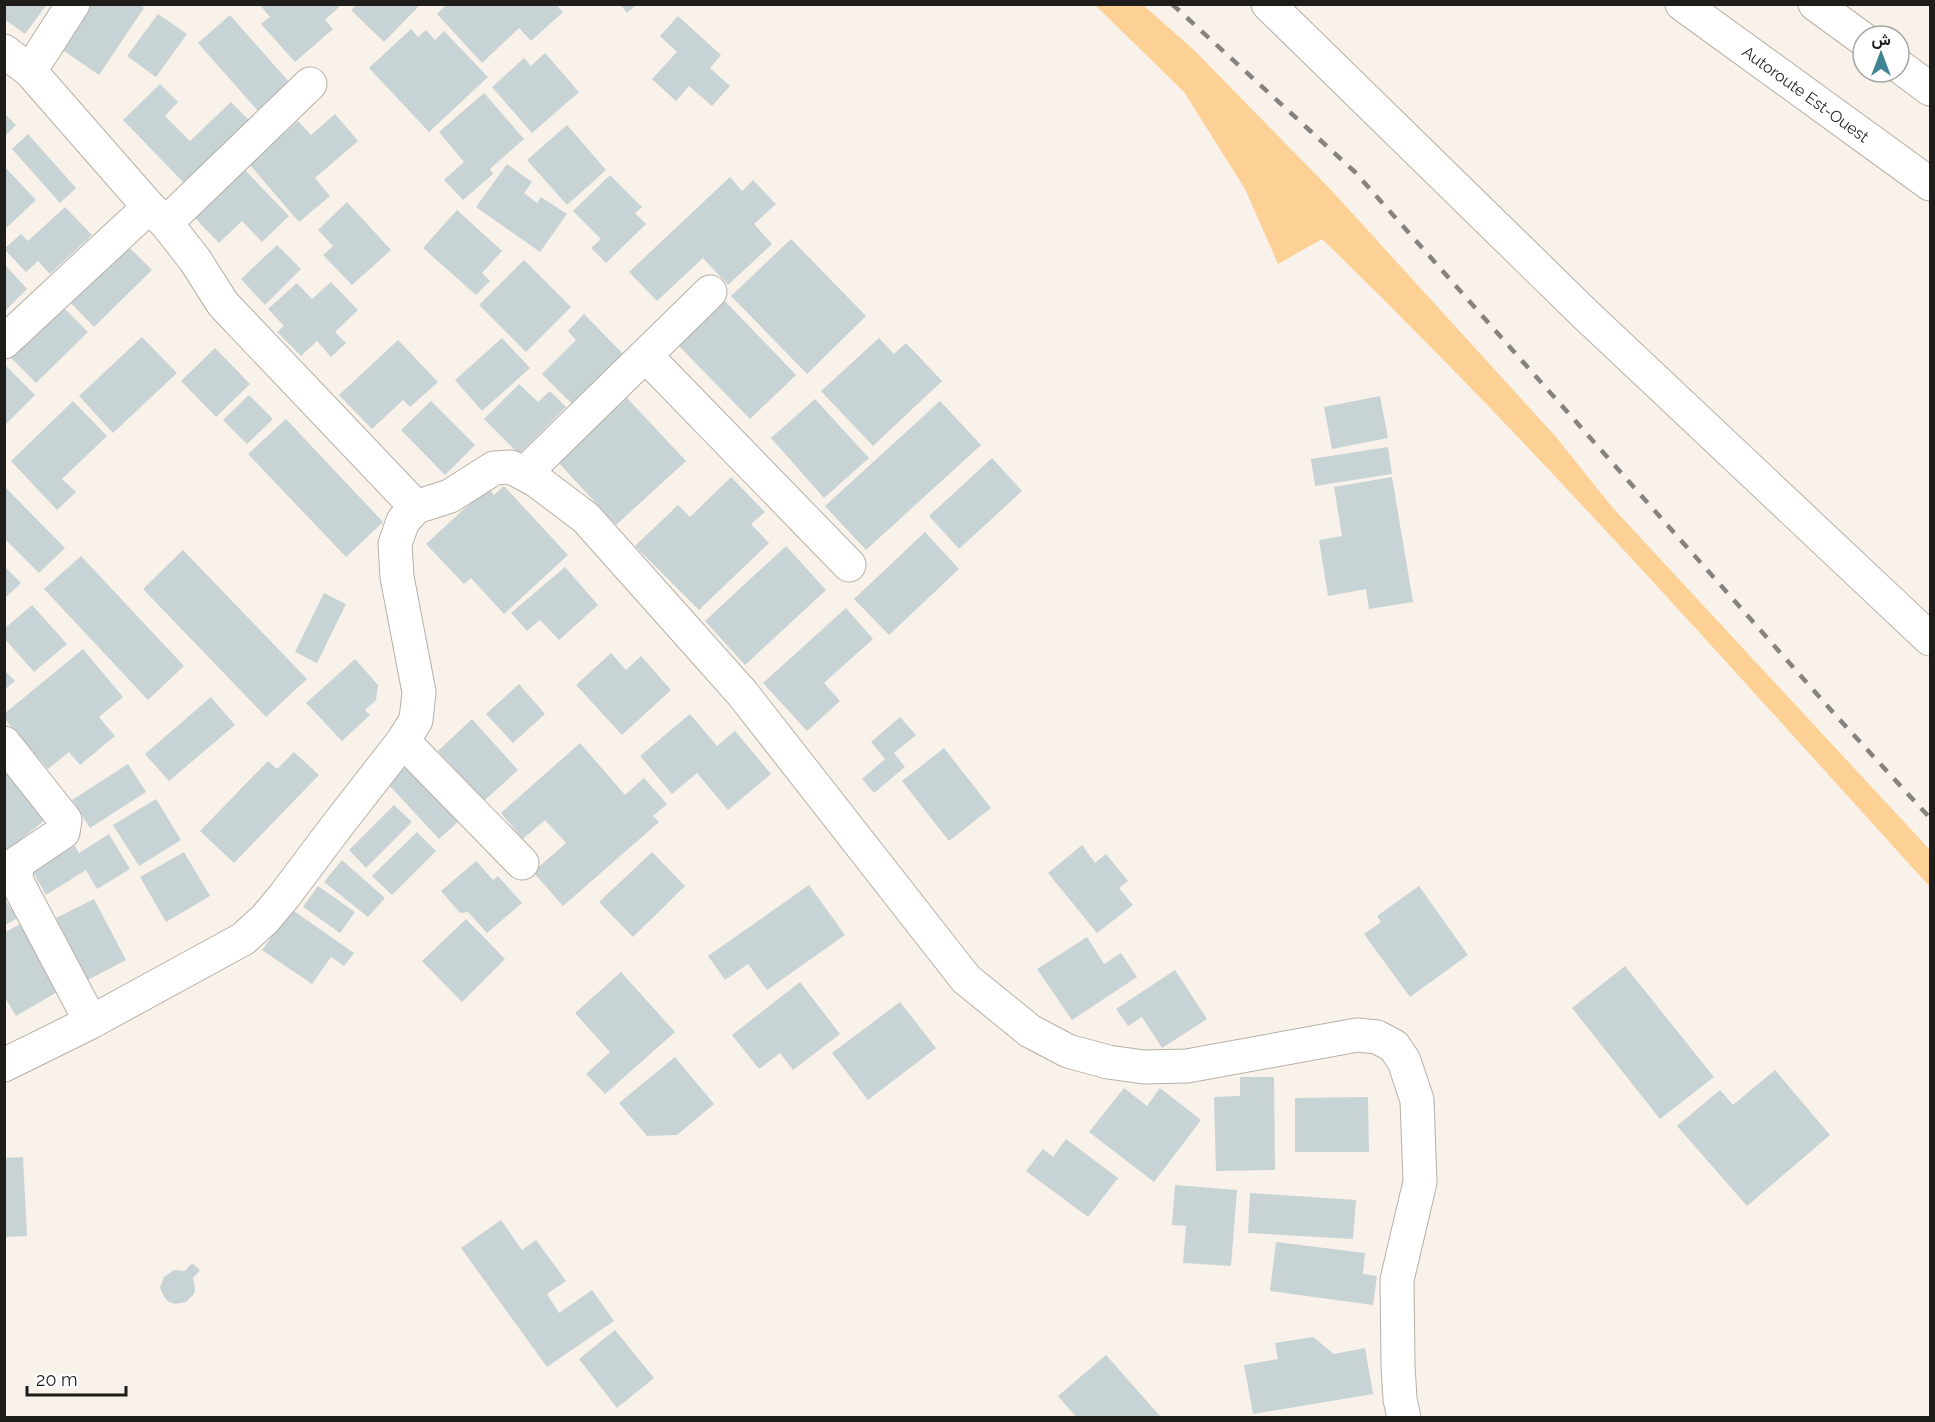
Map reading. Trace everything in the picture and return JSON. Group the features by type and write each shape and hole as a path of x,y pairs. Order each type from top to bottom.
{"main road":[{"path":"30,71 73,4"},
{"path":"1269,4 1585,314 1930,639"},
{"name":"Autoroute Est-Ouest","path":"1682,4 1930,184"},
{"path":"1815,4 1851,30"},
{"path":"4,51 30,71 158,215 195,260 223,304 416,507"},
{"path":"1911,75 1930,89"},
{"path":"4,342 158,215 310,84"},
{"path":"525,473 710,292"},
{"path":"646,356 849,565"},
{"path":"4,1065 91,1022 243,939 265,919 403,741 416,720 419,692 398,577 395,544 403,520 416,507 450,496 494,468 511,467 525,473 586,518 742,693 966,979 1030,1031 1068,1051 1108,1062 1144,1067 1186,1066 1357,1035 1377,1037 1394,1046 1404,1061 1417,1100 1420,1170 1420,1182 1397,1280 1398,1365 1400,1400 1404,1418"},
{"path":"403,741 522,863"},
{"path":"4,743 65,820 63,832 17,863 16,880 91,1022"}],"shaded area":[{"path":"1095,5 1143,5 1194,50 1332,191 1556,437 1612,507 1930,850 1930,887 1556,477 1479,396 1322,239 1278,264 1245,189 1184,92"}],"building":[{"path":"4,4 47,4 25,34 4,19"},
{"path":"91,4 139,4 144,8 99,75 61,49"},
{"path":"259,4 337,4 339,7 325,20 333,29 295,62 261,24 270,17"},
{"path":"357,4 416,4 418,7 384,42 351,10"},
{"path":"447,4 556,4 563,12 531,41 519,28 482,63 437,14"},
{"path":"620,4 637,4 627,13"},
{"path":"158,14 187,34 156,77 127,56"},
{"path":"230,15 290,83 258,111 198,43"},
{"path":"678,16 721,55 710,68 730,86 712,106 689,86 676,101 652,79 677,52 660,36"},
{"path":"411,29 418,37 426,30 435,40 444,31 488,77 429,132 369,68"},
{"path":"545,53 579,92 532,133 492,87 524,58 531,66"},
{"path":"160,84 178,102 165,116 190,141 231,102 249,120 184,183 123,120"},
{"path":"484,93 524,139 490,169 493,174 463,200 444,180 464,162 439,132"},
{"path":"4,113 16,125 4,137"},
{"path":"335,114 358,141 315,178 330,196 299,222 249,164 298,121 311,135"},
{"path":"567,125 606,170 567,205 527,160"},
{"path":"28,134 76,188 60,203 12,149"},
{"path":"507,164 532,182 524,193 537,203 541,197 567,214 540,252 476,207"},
{"path":"4,166 36,200 4,230"},
{"path":"243,168 289,216 262,242 242,221 219,243 192,215"},
{"path":"610,175 642,207 635,213 646,224 606,263 591,248 601,239 573,211"},
{"path":"730,177 742,191 753,180 776,204 754,224 772,244 728,285 703,258 657,301 629,272"},
{"path":"347,202 391,250 352,285 323,255 333,246 318,230"},
{"path":"65,207 92,235 50,274 38,261 26,272 4,249 21,234 28,241"},
{"path":"457,210 502,251 482,273 490,281 476,295 423,248"},
{"path":"791,239 866,316 807,374 731,296"},
{"path":"127,245 152,270 94,327 69,301"},
{"path":"277,245 301,269 265,305 241,279"},
{"path":"524,260 571,307 526,352 479,305"},
{"path":"5,265 27,289 5,311"},
{"path":"331,282 358,310 335,332 346,343 331,357 317,341 301,356 277,332 284,326 268,309 297,283 312,299"},
{"path":"725,301 796,375 750,419 679,346"},
{"path":"62,306 88,332 36,383 10,357"},
{"path":"584,314 627,358 576,408 542,374 576,340 568,331"},
{"path":"142,337 177,373 113,433 79,396"},
{"path":"502,338 530,368 482,411 455,380"},
{"path":"879,338 894,354 906,343 942,381 873,446 821,391"},
{"path":"398,340 438,382 410,407 403,400 372,429 339,395"},
{"path":"215,348 250,384 216,417 181,381"},
{"path":"4,364 35,395 4,426"},
{"path":"519,384 538,402 550,391 566,407 519,454 484,419"},
{"path":"249,395 273,419 247,444 223,420"},
{"path":"1380,396 1388,438 1332,449 1324,407"},
{"path":"627,398 686,461 616,525 558,462"},
{"path":"815,399 869,458 824,498 771,438"},
{"path":"73,401 107,436 62,479 76,492 57,510 11,461"},
{"path":"431,401 475,445 445,475 401,430"},
{"path":"940,401 981,445 866,550 825,506"},
{"path":"286,419 383,522 346,557 248,454"},
{"path":"1388,447 1392,474 1315,486 1311,459"},
{"path":"992,458 1022,491 959,549 929,516"},
{"path":"731,477 765,512 751,524 769,543 699,610 635,546 678,505 690,517"},
{"path":"1392,477 1413,602 1369,609 1366,589 1328,596 1319,540 1342,536 1334,487"},
{"path":"4,486 65,548 39,573 4,538"},
{"path":"504,486 568,555 504,614 471,578 464,584 426,544 488,487 494,495"},
{"path":"925,532 959,569 889,635 854,599"},
{"path":"786,546 826,590 745,665 705,621"},
{"path":"183,550 307,679 266,717 143,589"},
{"path":"81,556 184,666 148,700 44,589"},
{"path":"4,566 21,583 4,599"},
{"path":"565,567 598,605 559,640 540,620 527,631 511,613"},
{"path":"324,593 346,604 317,663 295,652"},
{"path":"32,605 67,644 34,672 4,638 4,629"},
{"path":"846,608 873,639 824,683 840,701 807,731 763,683"},
{"path":"83,649 123,697 99,717 115,736 80,765 69,752 48,769 4,718 4,714"},
{"path":"611,653 626,670 641,656 671,690 622,735 576,685"},
{"path":"355,659 378,685 376,700 365,710 370,715 342,741 306,703"},
{"path":"4,670 15,681 4,690"},
{"path":"519,684 545,714 513,743 486,714"},
{"path":"211,697 235,725 169,781 145,754"},
{"path":"690,714 717,746 735,731 771,774 728,810 697,773 672,794 640,756"},
{"path":"900,717 916,735 894,753 905,767 874,793 862,779 885,759 871,742"},
{"path":"472,719 518,770 484,801 438,751"},
{"path":"580,743 625,795 644,778 667,804 653,816 659,822 563,906 533,872 566,843 545,820 523,839 501,813"},
{"path":"944,748 991,808 949,841 902,781"},
{"path":"294,752 319,775 234,863 200,831 268,761 277,769"},
{"path":"128,764 146,792 90,828 72,800"},
{"path":"407,766 458,822 439,839 388,784"},
{"path":"5,768 44,821 5,852"},
{"path":"156,799 181,840 139,866 113,825"},
{"path":"394,805 412,822 366,868 349,850"},
{"path":"417,832 436,851 392,895 372,876"},
{"path":"109,834 130,869 97,889 86,870 46,895 31,869 73,843 79,853"},
{"path":"1082,845 1095,863 1106,854 1128,881 1119,888 1133,905 1097,933 1048,873"},
{"path":"184,852 210,896 166,922 140,877"},
{"path":"652,852 685,886 633,937 599,902"},
{"path":"342,860 385,898 368,917 324,882"},
{"path":"476,861 493,880 498,876 522,903 487,933 468,912 460,913 441,891"},
{"path":"809,885 845,935 767,990 748,964 725,980 708,956"},
{"path":"318,886 355,912 340,933 303,907"},
{"path":"1419,886 1468,955 1410,997 1364,934 1381,922 1377,916"},
{"path":"4,898 17,918 4,926"},
{"path":"94,899 126,960 88,980 56,918"},
{"path":"291,909 354,953 344,966 331,957 312,984 262,950"},
{"path":"466,919 505,959 462,1002 422,961"},
{"path":"20,924 59,991 16,1016 4,996 4,933"},
{"path":"1087,937 1104,964 1121,953 1137,977 1072,1020 1037,969"},
{"path":"1625,966 1714,1077 1660,1119 1572,1008"},
{"path":"1175,970 1207,1019 1162,1048 1142,1017 1128,1026 1116,1009"},
{"path":"621,972 675,1032 605,1094 586,1074 610,1052 575,1013"},
{"path":"800,982 840,1034 793,1070 780,1053 759,1069 732,1035"},
{"path":"900,1002 936,1048 868,1100 832,1053"},
{"path":"675,1057 714,1104 677,1135 647,1136 619,1103"},
{"path":"1775,1070 1830,1135 1747,1206 1677,1126 1720,1090 1733,1105"},
{"path":"1240,1077 1274,1077 1275,1170 1216,1171 1214,1097 1240,1096"},
{"path":"1124,1088 1147,1106 1160,1088 1201,1120 1154,1182 1089,1132"},
{"path":"1368,1097 1369,1152 1295,1152 1295,1098"},
{"path":"1066,1139 1118,1178 1088,1217 1026,1171 1043,1149 1053,1157"},
{"path":"23,1157 27,1236 4,1237 4,1158"},
{"path":"1175,1185 1237,1190 1231,1266 1183,1263 1186,1226 1172,1225"},
{"path":"1250,1193 1356,1200 1353,1239 1248,1233"},
{"path":"501,1220 522,1250 536,1240 566,1281 547,1294 559,1313 592,1290 614,1321 547,1367 461,1248"},
{"path":"1276,1242 1365,1253 1363,1274 1377,1276 1373,1305 1270,1291"},
{"path":"192,1263 200,1270 193,1278 194,1294 186,1302 175,1304 169,1302 160,1288 164,1277 174,1270 185,1271"},
{"path":"615,1330 654,1378 617,1408 579,1359"},
{"path":"1313,1337 1334,1354 1365,1348 1373,1394 1253,1414 1244,1365 1278,1359 1275,1343"},
{"path":"1106,1355 1160,1416 1158,1418 1077,1418 1058,1396"}],"railway":[{"path":"1172,4 1355,172 1839,719 1930,818"}]}
